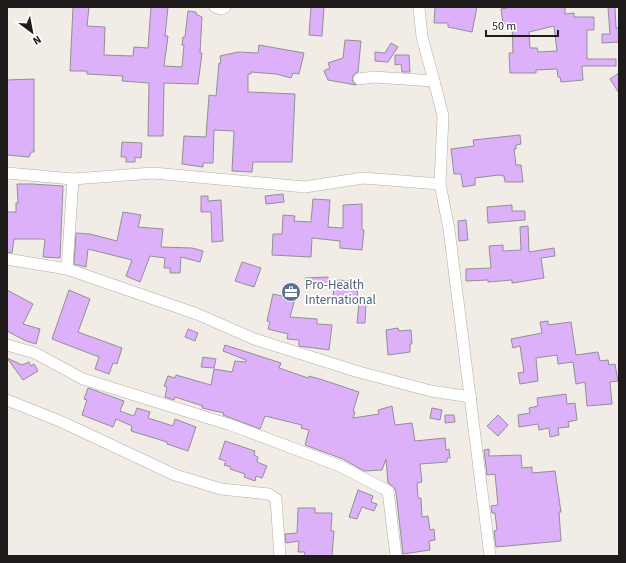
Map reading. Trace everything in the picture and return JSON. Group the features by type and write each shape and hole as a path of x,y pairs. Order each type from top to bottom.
{"street":[{"path":"215,7 221,9 225,7"},
{"path":"420,7 422,37 443,116 440,184 449,229 490,556"},
{"path":"358,79 374,76 434,81"},
{"path":"7,173 73,179 153,173 305,186 363,178 440,184"},
{"path":"67,269 73,179"},
{"path":"7,259 67,269 197,314 254,339 359,372 431,391 471,397"},
{"path":"7,345 35,353 83,379 231,425 325,461 388,491 396,556"},
{"path":"7,400 62,422 175,476 221,489 269,494 276,499 280,556"}],"building":[{"path":"73,7 89,7 87,26 105,27 104,55 133,56 134,47 148,48 151,7 168,7 165,36 168,36 164,66 182,67 184,45 182,45 183,37 185,37 188,11 196,12 196,14 202,17 200,53 202,53 198,84 164,83 163,136 148,136 149,83 122,81 123,76 87,74 87,71 70,71"},
{"path":"311,7 324,7 322,36 309,35"},
{"path":"435,7 477,7 472,32 448,27 448,23 434,23"},
{"path":"511,7 565,7 565,14 574,13 574,17 594,17 594,30 587,30 587,59 616,59 616,66 582,66 583,80 561,82 560,77 558,77 557,69 536,70 536,73 510,73 509,53 513,53 512,23 503,24 501,9","holes":["554,26 557,51 538,52 537,48 530,48 529,32"]},
{"path":"608,7 615,7 616,28 619,27 619,42 602,43 602,34 610,34"},
{"path":"345,40 361,41 358,72 354,74 352,80 356,85 328,80 324,71 330,68 328,63 343,58"},
{"path":"391,43 398,47 388,62 375,61 375,52 385,53"},
{"path":"259,45 304,53 299,74 293,73 291,78 276,74 251,72 251,74 248,74 248,92 295,94 292,162 253,162 252,172 232,171 234,131 214,130 213,163 203,163 203,167 182,164 184,136 206,137 209,95 216,96 219,63 221,63 220,56 238,52 258,53"},
{"path":"395,55 409,55 410,72 402,72 401,64 395,65"},
{"path":"619,73 619,93 610,79"},
{"path":"34,79 34,152 31,152 29,157 7,155 7,80"},
{"path":"520,135 521,144 516,145 516,149 514,149 516,165 521,165 523,182 505,182 504,176 499,175 475,178 475,185 463,187 461,174 454,174 451,149 474,146 473,140"},
{"path":"122,142 142,143 141,158 135,157 135,162 126,162 126,157 121,157"},
{"path":"17,184 63,186 60,258 43,257 45,240 43,239 14,239 12,253 7,252 7,212 16,212 16,203 18,203"},
{"path":"283,194 284,202 266,204 265,196"},
{"path":"201,196 208,196 208,201 221,200 223,241 212,242 211,212 201,212"},
{"path":"313,199 330,200 328,227 343,228 343,205 362,204 362,230 364,230 362,250 340,248 340,241 312,238 311,257 272,255 273,234 282,234 283,215 295,216 294,221 311,222"},
{"path":"512,205 512,211 525,211 525,220 488,223 487,207"},
{"path":"123,212 141,215 138,227 163,229 161,247 192,248 203,251 200,262 181,257 180,273 170,273 170,268 164,268 165,258 150,256 140,282 126,276 132,260 88,249 86,267 74,264 76,233 90,234 117,241"},
{"path":"466,220 468,240 459,241 458,221"},
{"path":"528,226 529,252 554,248 555,256 541,258 544,278 512,283 512,280 488,282 488,280 466,281 466,269 491,268 489,246 503,245 503,251 521,250 520,227"},
{"path":"242,262 261,268 254,287 235,281"},
{"path":"328,277 329,285 305,286 305,278"},
{"path":"334,280 358,281 357,302 333,301"},
{"path":"7,290 33,304 23,324 40,329 36,344 26,341 7,331"},
{"path":"69,290 90,299 78,332 122,348 117,364 113,363 109,374 95,369 99,357 52,339"},
{"path":"273,294 295,299 290,317 317,319 317,324 332,325 329,350 299,346 299,340 287,339 288,334 268,329 270,322 267,321"},
{"path":"359,304 366,304 365,323 357,323"},
{"path":"548,321 548,325 571,322 576,355 598,352 600,361 608,360 609,365 615,364 618,381 610,382 612,404 587,406 585,382 576,384 573,362 558,364 557,355 536,358 538,381 520,384 518,373 524,372 520,346 513,348 511,339 542,333 540,322"},
{"path":"398,328 399,331 411,330 412,344 410,344 410,352 388,355 386,330"},
{"path":"188,329 198,333 195,341 185,337"},
{"path":"225,345 281,363 279,368 308,378 309,376 359,392 353,411 355,412 353,418 379,414 378,410 392,406 395,425 412,423 415,441 445,438 446,450 449,449 450,458 447,458 447,462 420,464 422,482 417,483 418,498 421,498 422,517 428,516 430,530 434,529 435,540 429,541 430,550 403,554 396,492 394,487 388,483 386,459 382,470 364,471 343,459 305,445 309,430 301,428 302,425 265,416 260,429 223,415 224,413 202,408 203,406 175,397 174,400 165,397 167,387 164,386 168,376 175,378 176,375 211,385 214,369 232,372 235,361 246,362 246,360 223,351"},
{"path":"203,357 216,359 214,368 201,367"},
{"path":"7,358 22,365 29,362 31,366 34,364 38,371 23,380"},
{"path":"88,388 124,401 120,411 134,416 137,408 150,412 148,418 173,426 175,419 196,427 188,451 167,444 167,442 131,431 132,426 116,419 113,427 82,415 87,400 84,399"},
{"path":"566,394 567,404 575,403 577,420 568,422 569,427 558,428 559,435 550,437 549,428 539,430 538,424 519,427 518,415 530,413 529,408 538,406 537,398"},
{"path":"432,408 442,410 440,420 430,418"},
{"path":"445,415 454,415 455,422 445,423"},
{"path":"498,415 508,425 498,436 487,426"},
{"path":"225,441 255,451 254,455 258,457 257,462 267,466 262,478 256,476 255,481 244,477 245,474 230,469 231,467 224,465 226,461 219,459"},
{"path":"489,449 489,456 521,455 522,468 532,467 532,473 555,471 561,512 559,512 561,541 496,547 494,531 497,530 495,513 492,513 491,506 498,505 495,474 487,475 484,450"},
{"path":"358,490 373,496 371,502 377,504 374,511 362,507 357,519 349,517"},
{"path":"298,508 315,508 315,513 332,513 331,531 334,531 332,556 304,556 305,552 298,552 299,541 286,543 285,534 297,533"}],"place":[{"name":"Pro-Health International","path":"291,292"}]}
